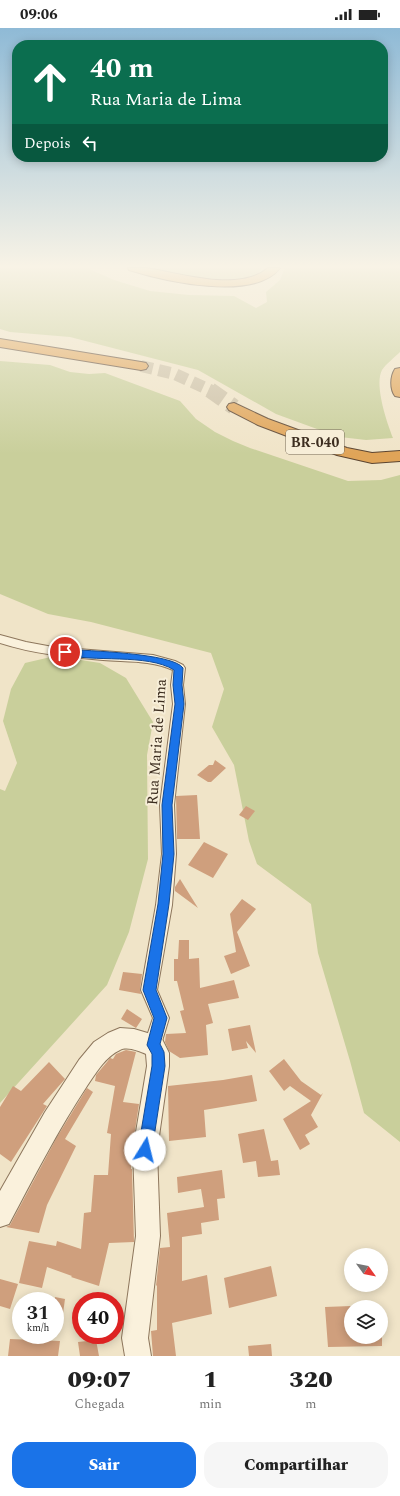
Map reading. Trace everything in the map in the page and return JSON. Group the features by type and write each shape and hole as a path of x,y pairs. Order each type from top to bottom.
{"highway":[{"path":"0,343 141,366"},
{"path":"400,372 398,382 400,393"},
{"name":"BR-040","path":"234,407 263,422 343,452 372,458 400,456"}],"street":[{"name":"Rua Maria de Lima","path":"0,639 40,650 149,659 171,664 179,668 177,685 179,704 167,805 169,854 164,904 149,990 161,1018 153,1045"},
{"path":"0,1215 68,1094 98,1052 115,1040 128,1038 153,1045 158,1052 158,1066 145,1150 148,1236 135,1338 138,1356"}],"green space":[{"path":"3,330 400,330 400,352 382,370 380,377 380,394 382,404 393,438 366,440 340,437 317,429 276,414 198,370 70,337 10,332"},
{"path":"0,361 50,365 70,372 89,374 105,373 180,401 196,419 215,432 233,441 348,481 381,480 400,475 400,1142 364,1113 318,953 311,904 257,864 249,841 234,765 212,727 224,689 211,653 91,622 48,614 0,594"},
{"path":"55,656 100,663 126,678 153,722 147,755 148,859 129,932 107,985 0,1103 0,789 5,791 17,763 3,721 11,689 25,663"}],"building":[{"path":"215,760 226,768 211,782 208,782 197,775 209,765 213,765"},
{"path":"197,795 200,839 177,839 176,796"},
{"path":"246,806 255,811 248,820 239,815"},
{"path":"204,842 228,854 213,878 188,865"},
{"path":"180,879 198,908 175,891 175,887"},
{"path":"242,899 256,909 237,932 250,966 231,974 224,956 236,952 230,914"},
{"path":"179,940 189,940 189,959 199,958 200,988 234,980 239,998 208,1004 213,1023 206,1025 208,1055 180,1058 169,1051 165,1042 166,1034 186,1033 180,1011 184,1010 177,981 174,981 174,959 178,959"},
{"path":"123,972 142,974 141,994 119,990"},
{"path":"127,1009 142,1019 136,1028 121,1019"},
{"path":"250,1025 256,1053 246,1041 248,1048 232,1051 228,1029"},
{"path":"126,1050 136,1052 123,1102 139,1104 134,1137 132,1137 131,1169 134,1242 109,1243 99,1286 47,1267 42,1288 19,1283 29,1241 56,1246 57,1241 81,1249 84,1213 91,1212 94,1175 108,1175 111,1134 107,1133 115,1086 95,1081 96,1075 110,1058 113,1059 116,1054"},
{"path":"284,1059 301,1081 321,1095 323,1093 311,1115 318,1127 305,1135 310,1144 300,1150 283,1119 311,1101 290,1086 284,1091 269,1071"},
{"path":"49,1062 65,1079 43,1104 47,1106 11,1162 0,1154 0,1107 13,1086 21,1091"},
{"path":"252,1075 257,1101 204,1110 206,1137 169,1141 168,1086"},
{"path":"87,1088 93,1092 65,1139 76,1146 47,1205 39,1233 6,1227 10,1225 57,1137"},
{"path":"264,1129 271,1161 278,1160 280,1175 258,1177 256,1161 243,1163 238,1134"},
{"path":"222,1170 225,1198 217,1199 219,1220 201,1223 202,1234 182,1237 182,1281 207,1275 212,1314 172,1323 176,1356 153,1356 151,1331 157,1330 157,1285 156,1286 160,1248 170,1247 167,1213 204,1207 201,1189 178,1193 177,1177"},
{"path":"271,1266 277,1296 229,1308 224,1278"},
{"path":"0,1279 18,1284 15,1292 12,1292 12,1303 10,1309 0,1306"},
{"path":"344,1306 344,1344 382,1344 382,1346 328,1347 325,1307"},
{"path":"10,1339 12,1339 12,1344 60,1344 58,1356 8,1356"},
{"path":"78,1344 97,1344 99,1356 80,1356"},
{"path":"271,1344 272,1356 249,1356 248,1346"}],"tunnel":[{"path":"141,366 175,374 210,390"},
{"path":"210,390 234,407"}],"route":[{"path":"65,652 149,659 171,664 179,668 177,685 179,704 167,805 169,854 164,904 149,990 161,1018 153,1045 158,1052 158,1066 145,1150"}]}
